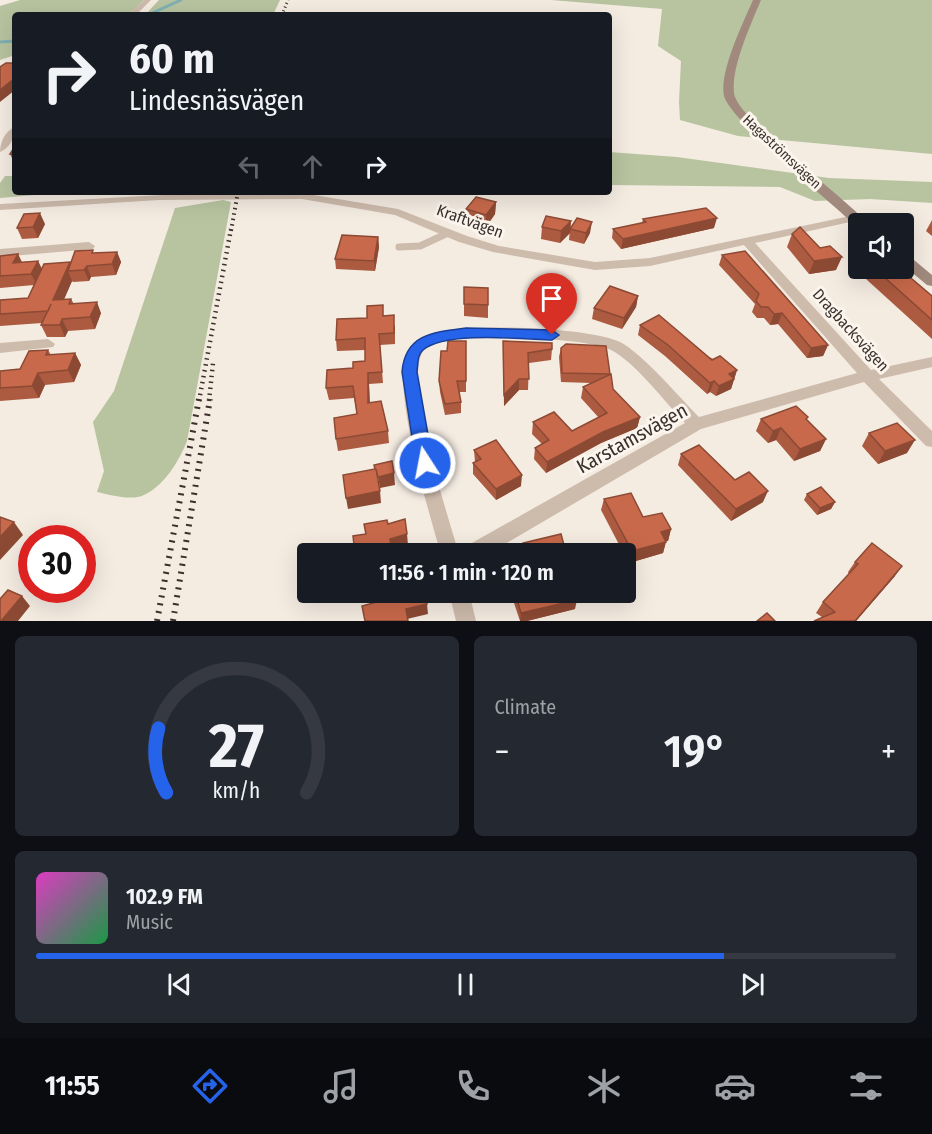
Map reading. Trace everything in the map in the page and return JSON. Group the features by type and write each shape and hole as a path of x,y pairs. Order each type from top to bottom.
{"street":[{"path":"135,12 148,0"},
{"name":"Hagaströmsvägen","path":"757,0 729,76 728,94 751,125 849,213"},
{"path":"1,147 12,134"},
{"name":"Kraftvägen","path":"0,207 159,197 285,195 331,200 398,212 448,233 519,254 595,266 650,262 746,240 848,223"},
{"name":"Dragbacksvägen","path":"746,240 867,376 932,441"},
{"path":"0,253 89,246"},
{"path":"914,267 932,282"},
{"path":"447,543 429,482 417,424 410,372 411,357 417,346 424,341 466,333 571,335 613,344 626,352 696,424"},
{"path":"0,348 48,344"},
{"name":"Karstamsvägen","path":"489,543 696,424 867,376 932,362"},
{"path":"462,603 466,621"}],"lane":[{"path":"399,247 420,246 448,233"}],"green space":[{"path":"20,0 144,0 131,12 12,12 12,56 0,60 0,6"},
{"path":"159,0 280,0 274,12 148,12"},
{"path":"551,0 932,0 932,154 738,136 680,120 681,61 658,46 662,9"},
{"path":"612,152 677,157 829,178 932,182 932,203 870,199 815,201 780,187 612,185"},
{"path":"5,176 12,176 12,195 34,195 0,198 0,183"},
{"path":"223,200 231,202 184,449 165,479 144,495 127,497 97,492 104,471 93,422 114,391 175,208"}],"building":[{"path":"6,63 12,63 12,80 0,90 0,67"},
{"path":"476,197 496,202 486,215 466,209"},
{"path":"706,208 717,218 623,239 613,229 646,222 643,219"},
{"path":"40,213 33,227 17,228 24,214"},
{"path":"546,216 571,221 561,231 542,227"},
{"path":"577,218 592,222 586,233 570,229"},
{"path":"800,227 820,248 830,246 842,257 814,261 792,234"},
{"path":"342,235 378,237 374,261 335,259"},
{"path":"93,250 92,253 117,252 112,264 87,266 84,270 68,271 75,251"},
{"path":"745,251 828,345 811,348 782,313 774,314 768,307 761,307 756,301 759,294 722,255"},
{"path":"18,254 13,263 38,261 31,274 0,276 0,256"},
{"path":"70,262 53,300 71,299 69,304 97,302 90,317 62,319 60,325 41,325 48,311 0,314 0,300 28,298 44,264"},
{"path":"886,279 912,279 932,296 932,320"},
{"path":"610,286 638,296 624,318 594,308"},
{"path":"464,287 488,288 488,305 464,304"},
{"path":"531,290 566,290 568,304 532,304"},
{"path":"383,305 383,316 394,315 394,333 379,334 382,372 368,373 368,403 381,401 388,431 336,439 334,418 357,414 353,386 326,388 327,370 353,368 353,362 365,361 365,338 336,340 337,319 367,318 367,306"},
{"path":"659,315 712,360 720,356 737,370 729,374 734,379 719,386 714,381 710,383 668,345 640,325"},
{"path":"448,341 466,341 466,381 457,381 461,402 445,404 439,381 441,351 447,351"},
{"path":"503,341 552,343 552,349 528,353 529,379 519,379 504,395"},
{"path":"566,344 606,346 610,374 562,373 561,348"},
{"path":"48,350 46,355 75,353 68,370 38,373 32,386 0,388 0,371 20,369 29,351"},
{"path":"611,374 613,389 640,417 603,432 547,462 535,448 549,440 533,422 554,412 572,431 607,413 583,387"},
{"path":"796,406 826,439 800,449 781,428 773,431 761,419"},
{"path":"897,423 915,440 885,451 869,433"},
{"path":"496,440 522,475 496,489 473,463 481,459 474,450"},
{"path":"699,445 735,480 749,472 768,491 736,509 681,454"},
{"path":"392,461 394,473 378,477 376,469 380,491 346,498 343,475 375,469 374,465"},
{"path":"821,487 835,502 820,508 807,494"},
{"path":"631,493 643,517 662,513 671,529 661,532 666,542 636,550 636,543 628,543 604,499"},
{"path":"0,517 14,522 0,537"},
{"path":"405,519 407,534 390,539 391,543 354,543 353,536 366,534 364,524 387,520 388,524"},
{"path":"561,534 563,543 523,543"},
{"path":"872,543 902,566 855,621 814,621 835,612 823,602 858,564 855,562"},
{"path":"8,590 18,594 18,601 1,621 0,621 0,599"},
{"path":"373,603 427,604 406,609 408,621 365,621 362,606"},
{"path":"518,603 564,603 521,613"},
{"path":"767,613 775,621 757,621"}],"waterway":[{"path":"155,12 181,0"},
{"path":"0,42 12,41"}],"railway":[{"path":"283,12 288,0"},
{"path":"231,231 237,195"},
{"path":"199,401 231,229"},
{"path":"209,401 213,363"},
{"path":"157,621 199,399"},
{"path":"173,621 210,399"}],"route":[{"path":"425,463 410,372 411,357 417,346 424,341 441,336 466,333 552,335"}]}
